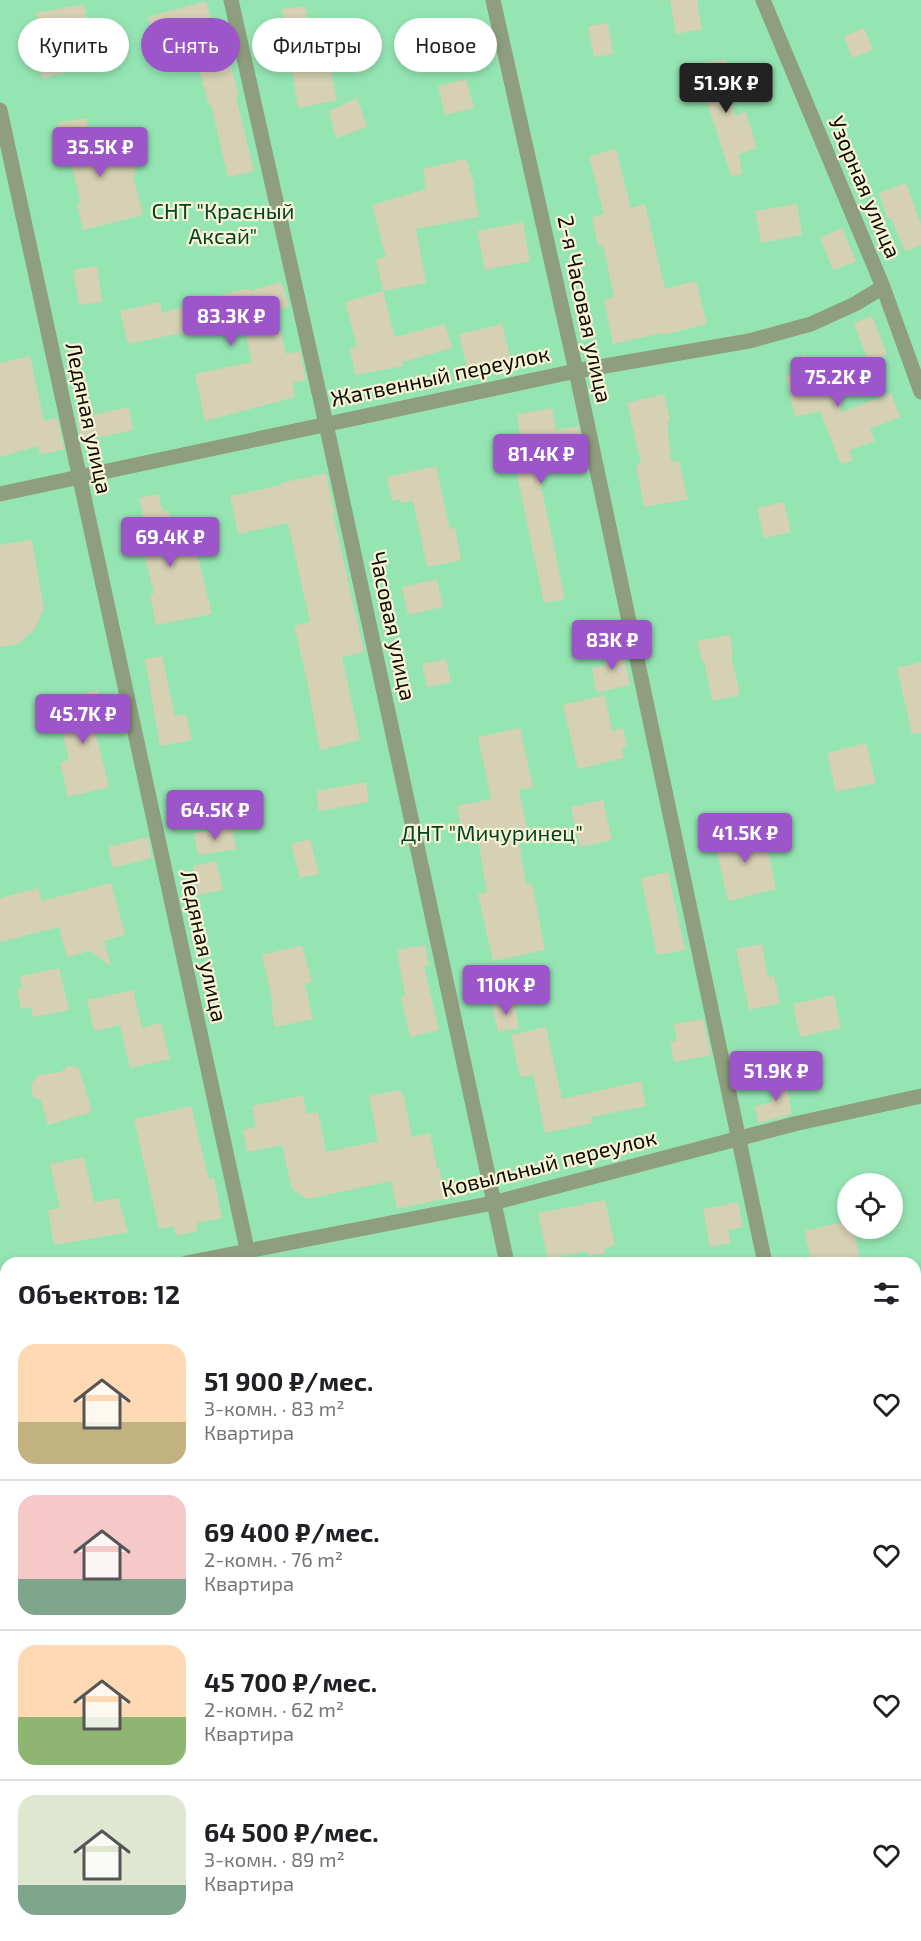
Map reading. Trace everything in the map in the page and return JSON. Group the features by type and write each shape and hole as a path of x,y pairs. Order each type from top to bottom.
{"street":[{"name":"Часовая улица","path":"231,0 326,424 506,1257"},
{"name":"2-я Часовая улица","path":"493,0 576,370 764,1257"},
{"name":"Узорная улица","path":"763,0 883,287 921,392"},
{"name":"Ледяная улица","path":"0,110 249,1257"},
{"name":"Жатвенный переулок","path":"0,494 576,370 749,341 811,324 855,304 883,287"},
{"name":"Ковыльный переулок","path":"249,1257 493,1203 739,1138 921,1096"}],"green space":[{"name":"ДНТ \"Мичуринец\"","path":"0,0 921,0 921,1257 0,1257"}],"building":[{"path":"670,0 697,0 702,29 676,34"},
{"path":"206,1 211,18 148,18"},
{"path":"84,4 86,18 37,18 36,13"},
{"path":"305,6 307,18 283,18 282,9"},
{"path":"608,23 613,54 594,57 588,26"},
{"path":"864,28 873,50 852,58 844,36"},
{"path":"726,60 734,116 746,112 757,148 739,154 742,174 731,176 705,96 703,97 698,63"},
{"path":"41,72 65,72 43,79"},
{"path":"200,72 232,72 254,171 228,177 211,105 209,105"},
{"path":"292,72 331,72 337,100 298,108"},
{"path":"466,79 474,108 445,115 438,86"},
{"path":"357,98 367,127 336,138 329,111"},
{"path":"86,118 94,158 130,149 136,174 133,175 143,215 83,230 77,203 81,202 69,156 63,157 57,123"},
{"path":"616,149 631,208 645,204 665,289 696,281 707,324 613,344 604,300 614,297 603,245 598,246 592,217 604,214 589,156"},
{"path":"466,159 475,187 473,187 479,217 416,229 426,283 383,291 376,259 386,257 372,205 426,189 423,169"},
{"path":"906,183 921,225 921,245 905,251 891,218 888,219 879,193"},
{"path":"797,204 802,235 761,243 755,211"},
{"path":"523,222 530,261 485,270 477,231"},
{"path":"842,228 856,262 833,270 820,238"},
{"path":"97,266 102,302 79,305 73,270"},
{"path":"281,282 289,306 275,311 286,354 300,351 306,380 292,383 295,397 205,421 195,374 252,362 241,317 200,329 128,344 120,311 160,302 162,313 224,294 249,288 250,291"},
{"path":"383,291 395,337 445,324 452,348 402,362 403,366 355,375 350,348 357,346 345,302"},
{"path":"872,316 887,354 869,362 854,323"},
{"path":"502,324 511,361 468,371 459,334"},
{"path":"804,353 816,367 832,364 842,412 891,393 900,417 870,429 875,441 850,450 852,461 841,464 820,411 795,417 786,376 798,373"},
{"path":"30,356 44,421 57,418 64,449 40,455 38,446 0,457 0,363"},
{"path":"664,394 670,421 667,422 671,461 679,462 688,499 644,507 636,465 641,464 627,403"},
{"path":"129,407 133,430 82,441 77,418"},
{"path":"552,408 556,430 578,426 585,459 537,467 565,599 544,603 516,471 509,472 503,437 520,434 517,414"},
{"path":"436,466 450,529 455,528 461,560 427,567 413,501 401,503 400,499 392,501 387,477"},
{"path":"326,473 364,652 342,657 360,740 320,750 294,626 310,622 288,523 238,534 230,496"},
{"path":"158,494 163,511 168,510 177,554 196,549 212,614 156,625 150,594 154,594 144,553 141,554 134,521 144,519 139,498"},
{"path":"784,502 791,532 764,538 757,508"},
{"path":"32,540 44,609 34,630 18,644 0,647 0,545"},
{"path":"437,579 443,607 408,615 402,587"},
{"path":"730,635 733,655 731,655 740,695 712,701 704,660 702,661 697,641"},
{"path":"622,645 630,685 596,693 592,668 605,666 602,649"},
{"path":"162,656 175,716 186,714 192,740 160,746 145,659"},
{"path":"446,659 451,682 427,687 422,664"},
{"path":"921,662 921,733 912,734 897,668"},
{"path":"98,690 105,719 93,722 109,787 68,797 60,762 69,760 58,713 68,711 65,698"},
{"path":"605,695 612,731 623,728 627,744 622,749 624,758 578,769 563,705"},
{"path":"520,728 533,787 519,790 527,829 517,831 526,884 532,883 545,950 493,961 478,894 487,892 478,839 464,841 457,806 491,799 478,737"},
{"path":"866,743 876,783 836,792 827,753"},
{"path":"366,782 369,802 319,811 316,791"},
{"path":"603,800 612,840 580,847 571,807"},
{"path":"232,827 236,849 198,855 194,833"},
{"path":"763,828 776,889 728,901 714,838"},
{"path":"148,837 152,858 113,868 108,847"},
{"path":"310,839 319,874 300,878 291,844"},
{"path":"216,861 223,890 199,895 193,866"},
{"path":"668,872 685,950 657,955 641,878"},
{"path":"111,883 125,935 104,941 111,966 90,951 67,957 59,927 0,942 0,898 38,888 42,901"},
{"path":"762,944 768,977 774,976 780,1003 749,1010 736,949"},
{"path":"302,945 312,982 305,984 313,1019 275,1027 271,1005 273,1004 262,955"},
{"path":"425,945 429,966 424,966 439,1030 410,1037 401,997 405,996 397,950"},
{"path":"59,968 69,1010 33,1017 31,1007 21,1009 17,990 22,988 20,976"},
{"path":"133,990 142,1028 161,1023 170,1059 130,1068 120,1025 94,1031 87,1000"},
{"path":"834,995 841,1028 800,1037 793,1004"},
{"path":"514,1000 519,1028 498,1032 492,1004"},
{"path":"703,1019 711,1055 674,1062 670,1042 677,1041 674,1024"},
{"path":"546,1027 562,1099 641,1081 646,1106 591,1117 592,1123 545,1133 533,1075 520,1077 511,1035"},
{"path":"781,1061 792,1114 758,1123 755,1106 771,1103"},
{"path":"68,1066 79,1068 92,1112 48,1125 41,1101 33,1097 31,1085 38,1075 61,1072"},
{"path":"399,1090 404,1097 412,1137 430,1133 446,1198 397,1209 391,1181 307,1199 292,1189 282,1145 247,1152 243,1130 256,1127 252,1106 303,1095 307,1114 318,1112 326,1152 378,1141 369,1096"},
{"path":"191,1106 209,1179 214,1178 222,1218 196,1223 198,1231 176,1236 174,1226 159,1229 134,1119"},
{"path":"84,1157 94,1202 118,1198 128,1232 54,1245 48,1210 60,1208 50,1164"},
{"path":"605,1200 615,1245 605,1248 604,1254 590,1255 584,1251 548,1257 538,1213"},
{"path":"738,1202 743,1227 728,1230 731,1243 710,1247 703,1209"},
{"path":"837,1224 837,1239 856,1239 860,1257 810,1257 804,1231"}],"park label":[{"name":"СНТ \"Красный Аксай\"","path":"223,224"}]}
